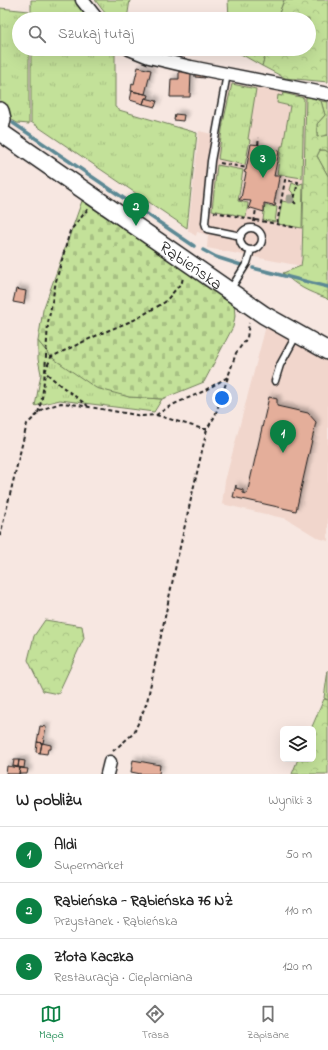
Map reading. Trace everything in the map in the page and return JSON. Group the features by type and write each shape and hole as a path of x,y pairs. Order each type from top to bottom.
{"street":[{"path":"82,0 91,12"},
{"path":"146,56 168,62 328,94"},
{"path":"0,111 2,119 0,128"},
{"name":"Rąbieńska","path":"0,132 255,308 296,334 328,351"},
{"path":"108,774 110,762"}],"lane":[{"path":"227,74 211,161 205,223 207,228 241,236"},
{"path":"253,228 259,232 262,239 260,246 251,250 246,249 241,244 241,236 246,229 253,228"},
{"path":"230,291 247,263 251,250"},
{"path":"275,381 280,365 296,334"}],"path":[{"path":"258,145 259,138"},
{"path":"211,161 246,168"},
{"path":"277,224 285,180 298,182 294,200 297,205"},
{"path":"37,413 42,398 48,323 56,281 70,231 97,199"},
{"path":"253,228 256,209"},
{"path":"205,211 297,228"},
{"path":"45,372 51,358 102,333 134,320 165,302 182,282 189,263"},
{"path":"110,762 113,752 134,733 147,702 207,429 215,416 236,353 247,338 248,327 255,308"},
{"path":"45,372 89,406"},
{"path":"156,415 172,405 202,392 228,377"},
{"path":"0,536 27,424 43,409 61,403 89,406 142,416 156,415 202,429 207,429"}],"shaded area":[{"path":"230,83 306,96 301,266 207,248 208,235 197,232 196,236 188,231 199,131 220,136"},
{"path":"266,326 328,361 328,541 318,538 287,519 222,504 225,481"}],"green space":[{"path":"31,0 75,0 84,12 31,12"},
{"path":"95,0 130,0 128,12 104,12"},
{"path":"228,0 284,0 280,12 229,12"},
{"path":"284,0 328,0 328,82 285,78 262,66 265,56 316,56 316,12 280,12"},
{"path":"0,8 29,11 12,12 12,56 29,56 29,124 17,123 0,112"},
{"path":"31,56 115,56 115,107 119,110 197,133 187,228 31,122"},
{"path":"244,56 265,56 262,66"},
{"path":"232,84 256,89 248,139 250,140 245,165 218,159 223,123"},
{"path":"283,93 304,98 302,178 277,174 281,146 283,146 290,106 277,103 278,95 282,96"},
{"path":"306,96 321,101 325,115 317,124 317,137 328,135 328,152 325,150 320,150 317,156 328,176 328,300 293,282 283,273 301,266 302,259"},
{"path":"321,101 328,102 328,135 317,138 317,124 325,115"},
{"path":"320,150 325,150 328,152 328,176 317,156"},
{"path":"217,165 243,170 238,201 248,203 246,217 212,210"},
{"path":"292,183 297,185 303,183 302,228 278,224 282,201 287,202 293,194 290,190"},
{"path":"82,201 234,304 235,316 233,327 204,382 162,399 129,397 96,388 51,357 38,341 43,310"},
{"path":"265,205 277,207 275,222 263,220"},
{"path":"38,341 51,357 129,397 162,399 154,412 60,400 35,406 41,374 38,359"},
{"path":"45,620 82,626 84,638 58,694 43,691 28,660 34,636"},
{"path":"328,670 328,700 324,698"},
{"path":"324,699 328,700 328,774 292,774 297,762 316,762 316,726 312,726"}],"building":[{"path":"138,67 151,70 145,94 131,91 132,83 134,84"},
{"path":"179,69 187,70 187,73 191,73 190,97 170,97 171,79 179,79"},
{"path":"195,73 206,74 205,78 195,77"},
{"path":"132,91 149,95 148,98 145,98 143,104 130,100"},
{"path":"145,98 157,101 155,107 143,104"},
{"path":"175,114 184,115 183,121 174,120"},
{"path":"251,144 260,145 260,148 279,151 274,176 281,176 279,178 274,204 276,204 273,206 264,203 264,212 251,208 248,209 251,201 239,200 241,198 246,173 244,172 246,170"},
{"path":"16,289 26,291 24,304 13,302"},
{"path":"269,397 277,399 277,406 308,413 316,422 296,511 233,497 236,485 236,488 243,490 243,493 247,494"},
{"path":"40,726 46,727 43,743 37,742"},
{"path":"37,742 42,743 40,753 36,752"},
{"path":"42,743 51,745 51,749 48,749 47,754 40,753"},
{"path":"14,760 19,760 18,767 13,766"},
{"path":"19,760 25,761 24,768 18,767"},
{"path":"133,760 160,765 159,774 141,774 131,772"},
{"path":"7,766 20,768 19,774 6,774"},
{"path":"20,768 28,769 27,774 19,774"}],"waterway":[{"path":"13,123 194,246"},
{"path":"203,250 216,257 241,265"},
{"path":"253,268 328,287"}],"place":[{"name":"Złota Kaczka","path":"263,178"},
{"name":"Rąbieńska - Rąbieńska 76 NŻ","path":"136,226"},
{"name":"Aldi","path":"283,453"}]}
